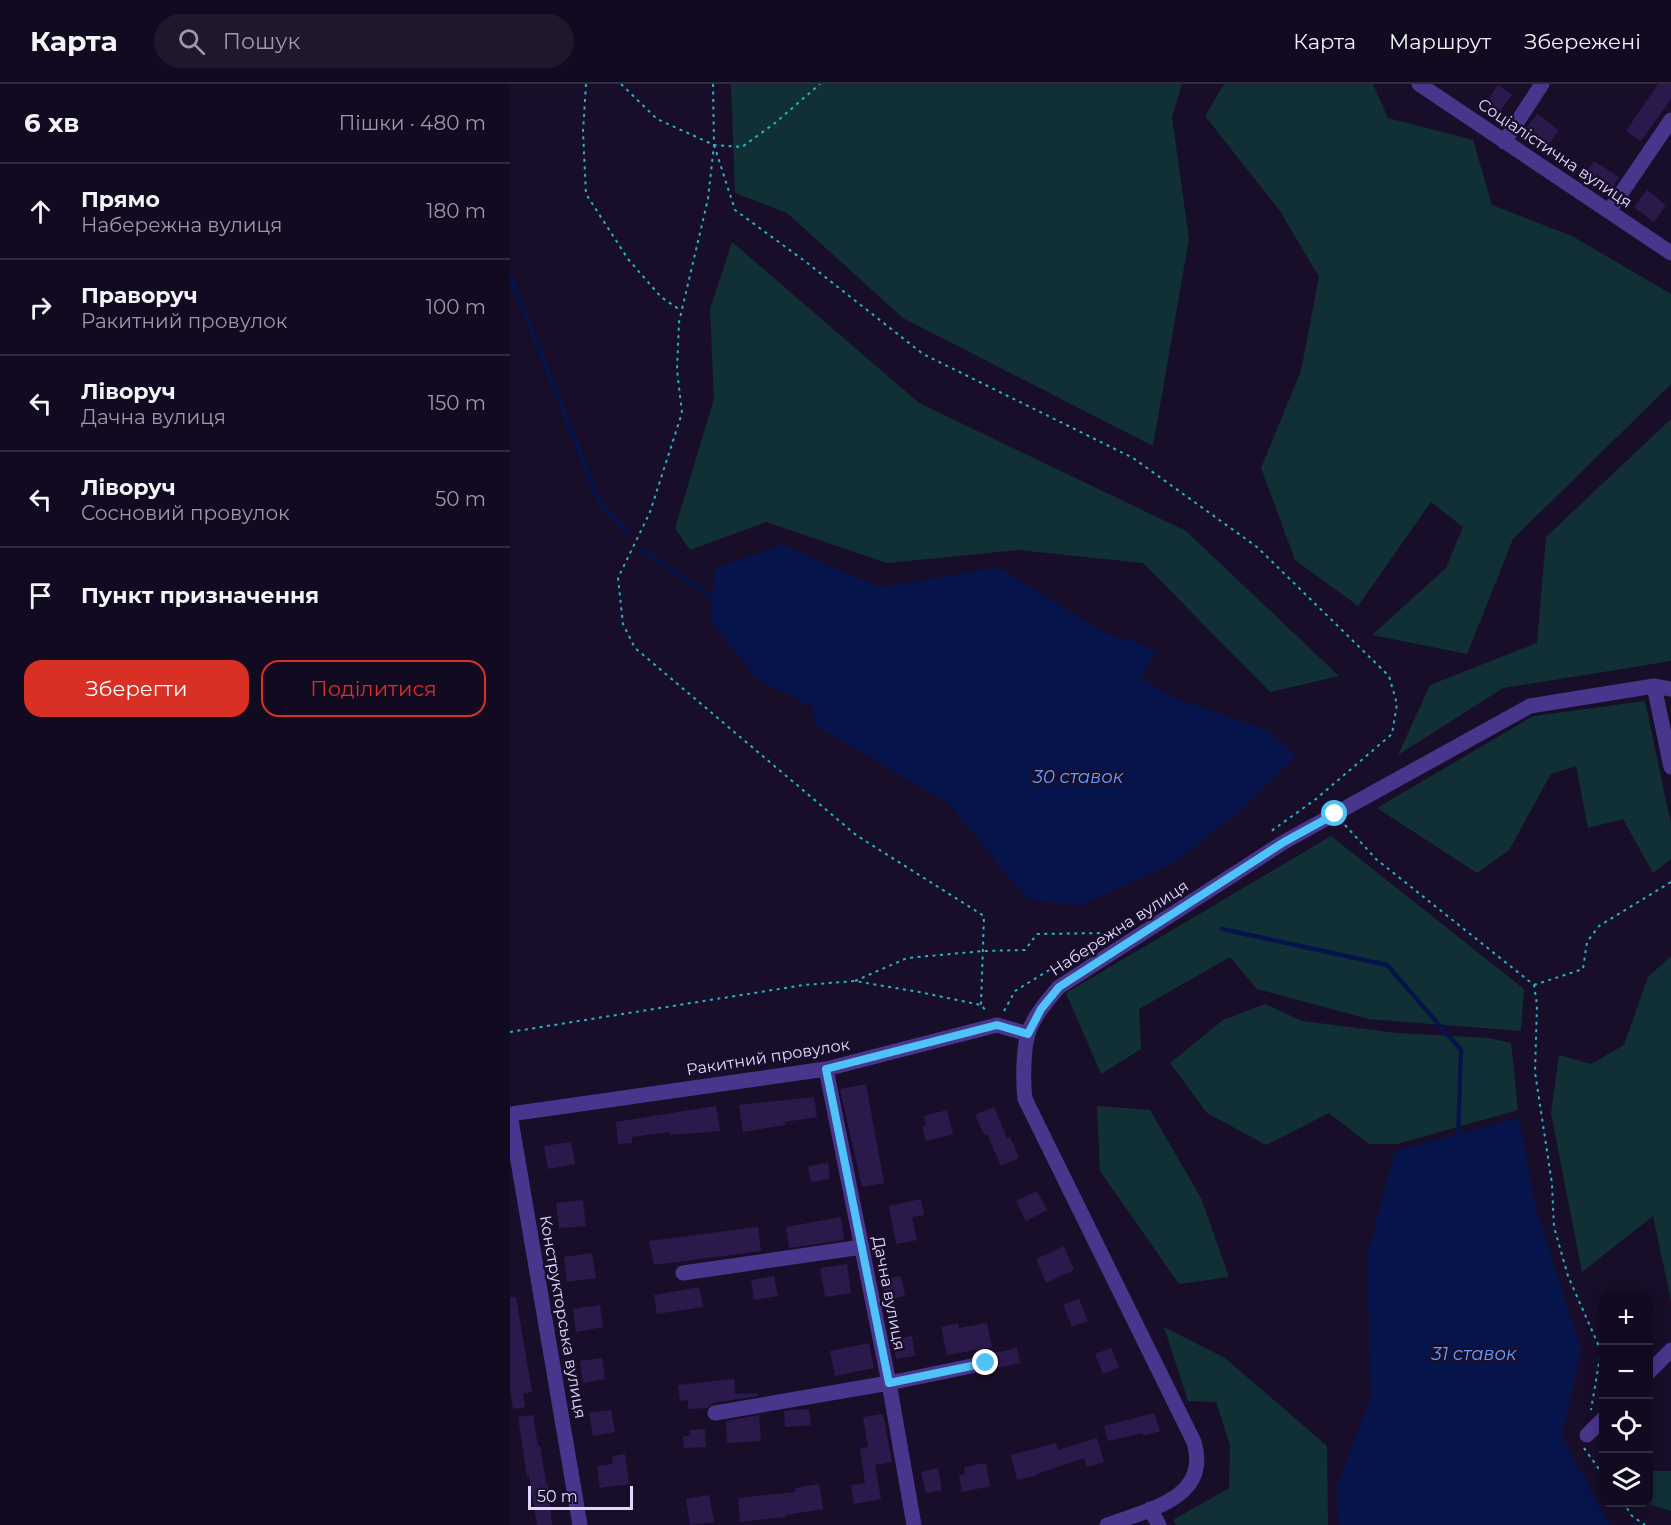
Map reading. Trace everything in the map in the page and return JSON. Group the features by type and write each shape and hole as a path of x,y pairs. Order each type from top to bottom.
{"street":[{"name":"Соціалістична вулиця","path":"1419,84 1671,253"},
{"path":"1504,142 1542,84"},
{"path":"1609,211 1671,120"},
{"path":"1654,686 1671,766"},
{"name":"Набережна вулиця","path":"1150,1509 1181,1495 1190,1486 1195,1475 1197,1452 1025,1099 1023,1086 1028,1034 1041,1009 1059,987 1284,842 1530,706 1654,686 1671,689"},
{"path":"997,1025 1028,1034"},
{"name":"Ракитний провулок","path":"510,1114 826,1069 997,1025"},
{"name":"Дачна вулиця","path":"826,1069 889,1383 914,1525"},
{"name":"Конструкторська вулиця","path":"510,1114 580,1525"},
{"path":"683,1274 862,1247"},
{"path":"1653,1368 1671,1350"},
{"path":"715,1413 889,1383 986,1363"},
{"path":"1587,1435 1597,1415"},
{"path":"1107,1525 1150,1509 1159,1525"}],"path":[{"path":"586,84 583,132 586,194 628,260 661,297 681,311"},
{"path":"621,84 657,120 714,145 742,147 775,123 820,84"},
{"path":"713,84 714,145 708,199 679,322 677,370 682,413 650,512 618,578 623,624 635,648 855,835 984,916 981,1005"},
{"path":"714,145 735,210 806,262 923,354 1133,458 1257,547 1389,676 1397,704 1392,734 1316,799 1262,838"},
{"path":"1335,814 1376,859 1534,985 1537,1005 1535,1072 1552,1184 1554,1227 1568,1276 1601,1351 1597,1415"},
{"path":"1534,985 1583,969 1587,942 1599,926 1671,882"},
{"path":"510,1032 804,985 855,981 981,1005 997,1025 1015,991 1177,892"},
{"path":"855,981 907,958 983,951 1025,950 1037,934 1108,933"},
{"path":"1587,1435 1584,1450 1599,1470"},
{"path":"1626,1507 1632,1516 1645,1525"}],"green space":[{"path":"731,84 1182,84 1172,117 1189,239 1153,446 903,318 787,213 735,193"},
{"path":"1224,84 1373,84 1388,118 1473,140 1492,205 1572,236 1671,294 1671,384 1513,539 1467,654 1372,635 1446,568 1463,527 1431,502 1358,606 1295,560 1261,468 1301,371 1319,277 1280,211 1205,116"},
{"path":"732,242 919,403 1186,531 1339,676 1270,692 1143,563 1018,550 887,563 766,522 690,550 675,528 714,399 710,309"},
{"path":"1671,419 1671,661 1503,688 1398,755 1430,685 1537,643 1546,537"},
{"path":"1645,701 1671,824 1671,859 1653,873 1623,819 1588,828 1576,766 1551,774 1509,850 1477,873 1377,808 1533,716"},
{"path":"1331,836 1524,989 1521,1031 1369,1019 1257,989 1230,957 1139,1009 1141,1049 1101,1074 1066,993"},
{"path":"1671,956 1671,1301 1653,1216 1582,1272 1551,1113 1559,1055 1591,1064 1624,1045 1648,977"},
{"path":"1265,1004 1302,1021 1397,1033 1489,1038 1511,1043 1518,1110 1397,1144 1369,1144 1329,1113 1266,1145 1207,1113 1170,1063 1223,1020"},
{"path":"1097,1106 1150,1110 1201,1198 1229,1277 1179,1284 1100,1171"},
{"path":"1164,1327 1225,1358 1327,1446 1328,1525 1176,1525 1173,1520 1229,1488 1230,1445 1216,1402 1188,1401"},
{"path":"1653,1471 1671,1471 1671,1511 1653,1505"}],"water":[{"name":"30 ставок","path":"783,545 881,588 998,567 1106,634 1156,651 1141,678 1172,697 1267,730 1296,756 1237,814 1172,864 1079,906 1027,899 949,804 815,725 813,707 757,679 710,620 715,568"},
{"name":"31 ставок","path":"1519,1118 1535,1205 1581,1349 1562,1437 1610,1525 1339,1525 1336,1489 1371,1396 1367,1257 1395,1151"}],"building":[{"path":"1658,84 1671,84 1671,99 1641,141 1626,131"},
{"path":"1498,85 1512,95 1498,114 1485,104"},
{"path":"1537,114 1559,130 1548,145 1526,129"},
{"path":"1594,161 1619,177 1608,193 1583,177"},
{"path":"1647,190 1666,205 1654,222 1634,207"},
{"path":"866,1084 884,1183 862,1187 840,1089"},
{"path":"814,1097 817,1117 743,1132 739,1105"},
{"path":"716,1106 720,1131 670,1135 670,1132 632,1137 632,1143 618,1144 616,1122"},
{"path":"994,1107 1007,1138 1010,1137 1019,1158 1001,1166 987,1134 984,1135 975,1115"},
{"path":"947,1110 953,1134 926,1141 922,1126 926,1125 924,1116"},
{"path":"571,1142 575,1164 548,1169 544,1146"},
{"path":"828,1163 830,1179 811,1182 808,1166"},
{"path":"1037,1191 1047,1210 1026,1221 1016,1201"},
{"path":"921,1199 924,1215 912,1217 917,1240 896,1244 889,1206"},
{"path":"583,1200 586,1226 559,1228 556,1203"},
{"path":"841,1217 844,1240 789,1248 786,1227"},
{"path":"758,1227 761,1251 654,1265 649,1241"},
{"path":"1064,1246 1074,1270 1046,1283 1036,1259"},
{"path":"592,1253 596,1278 567,1282 564,1257"},
{"path":"847,1264 851,1293 825,1297 820,1268"},
{"path":"774,1276 778,1296 754,1300 751,1280"},
{"path":"901,1276 905,1296 885,1300 881,1280"},
{"path":"699,1287 703,1307 657,1314 654,1295"},
{"path":"510,1297 516,1297 532,1392 523,1394 525,1407 513,1409 510,1389"},
{"path":"1079,1299 1088,1321 1072,1327 1063,1305"},
{"path":"600,1305 603,1327 576,1332 573,1309"},
{"path":"958,1323 959,1328 987,1323 992,1347 947,1355 941,1327"},
{"path":"912,1336 915,1356 896,1359 893,1339"},
{"path":"869,1343 874,1368 835,1376 830,1351"},
{"path":"1017,1348 1020,1363 998,1368 994,1353"},
{"path":"1111,1348 1119,1367 1103,1374 1095,1354"},
{"path":"602,1358 605,1379 583,1383 580,1361"},
{"path":"734,1379 735,1394 758,1393 758,1396 713,1403 707,1408 688,1409 688,1400 680,1401 678,1385"},
{"path":"809,1409 811,1425 785,1427 784,1411"},
{"path":"611,1410 615,1432 593,1436 589,1413"},
{"path":"1154,1413 1160,1431 1108,1441 1104,1426"},
{"path":"883,1414 892,1462 875,1465 881,1499 854,1504 851,1485 865,1483 860,1448 868,1447 863,1417"},
{"path":"533,1415 546,1483 548,1483 552,1525 537,1525 529,1476 527,1477 518,1417"},
{"path":"759,1415 761,1441 727,1443 726,1421"},
{"path":"705,1429 706,1447 684,1448 683,1436 690,1436 690,1430"},
{"path":"1097,1438 1104,1462 1087,1467 1084,1458 1038,1475 1017,1480 1011,1455 1056,1443 1058,1450"},
{"path":"625,1454 629,1484 600,1488 597,1466 613,1464 612,1456"},
{"path":"986,1463 990,1486 962,1492 959,1476 965,1474 964,1467"},
{"path":"938,1468 942,1490 926,1493 921,1472"},
{"path":"819,1484 823,1509 785,1515 785,1517 740,1522 738,1498 796,1492 795,1488"},
{"path":"709,1495 714,1522 690,1525 686,1499"}],"waterway":[{"path":"510,275 600,504 628,534"},
{"path":"642,549 716,600"},
{"path":"1222,929 1387,965 1461,1050 1458,1140"}],"route":[{"path":"986,1363 889,1383 826,1069 997,1025 1028,1034 1041,1009 1059,987 1284,842 1335,814"}]}
